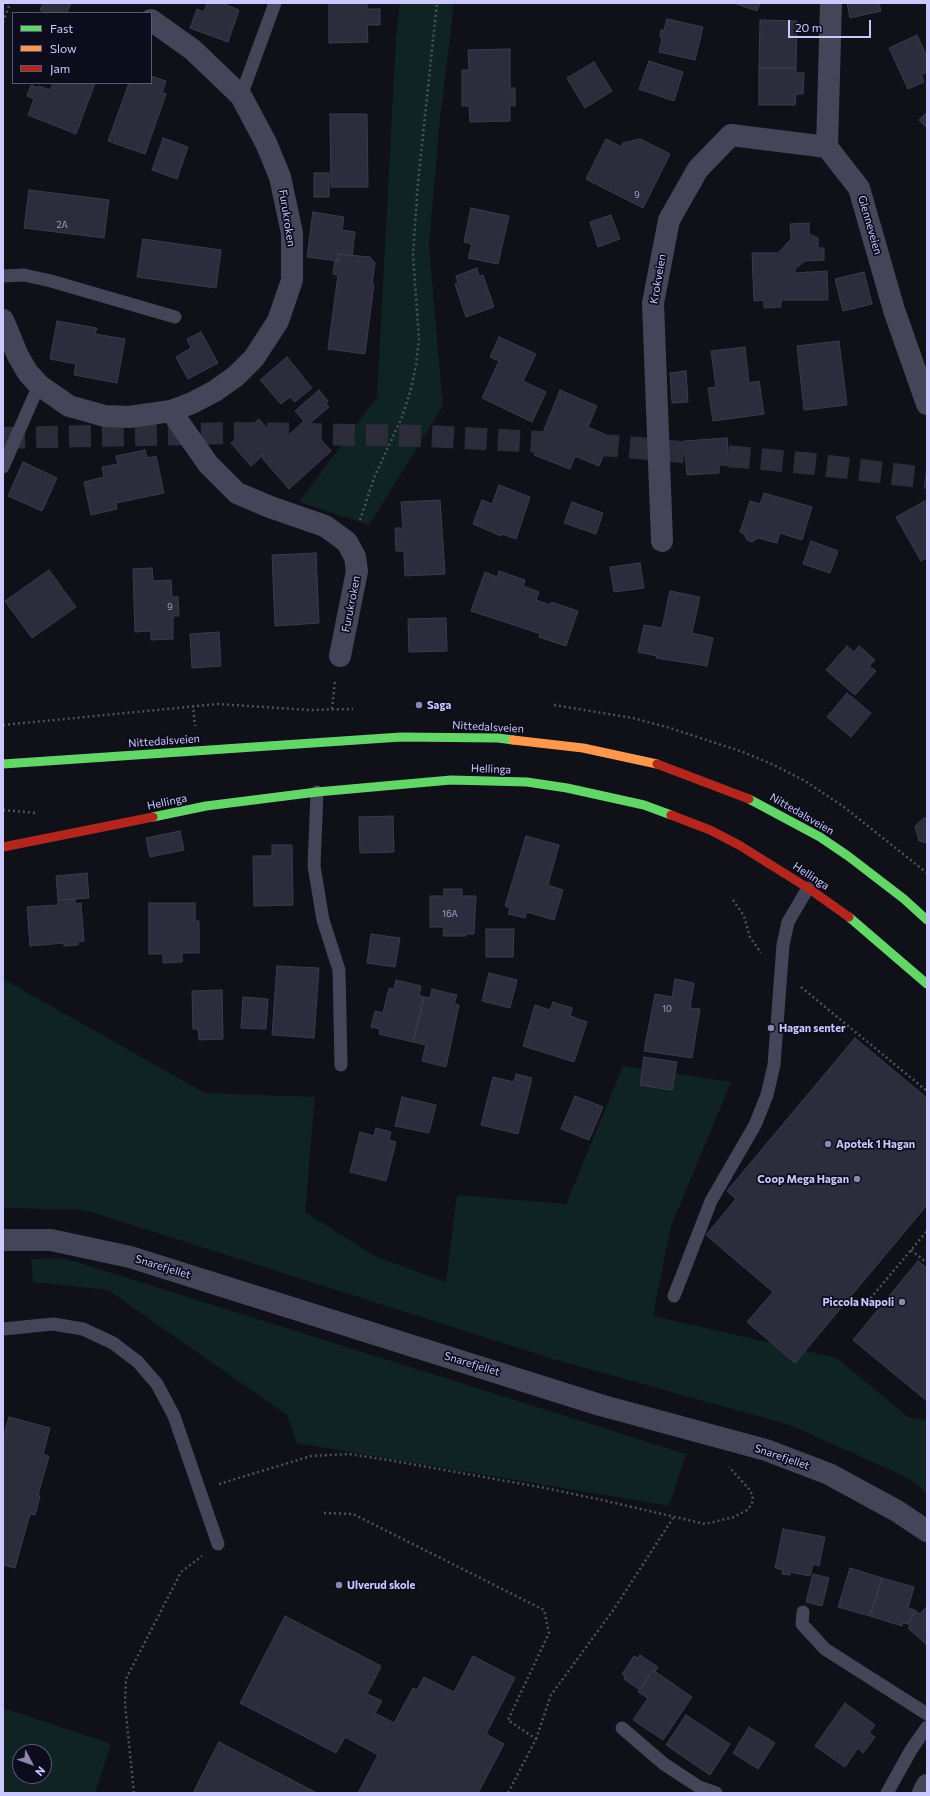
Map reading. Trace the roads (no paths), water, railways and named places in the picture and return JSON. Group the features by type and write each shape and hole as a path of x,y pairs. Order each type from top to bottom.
{"street":[{"path":"827,147 831,3"},
{"name":"Furukroken","path":"3,320 18,356 28,373 39,385 69,406 105,416 136,416 171,411 192,403 215,391 236,376 254,358 278,320 292,280 292,233 280,177 266,143 241,96 193,50 152,21"},
{"name":"Krokveien","path":"662,541 653,303 669,220 698,169 731,135 827,147"},
{"name":"Glenneveien","path":"827,147 859,188 894,310 927,404"},
{"name":"Furukroken","path":"171,411 208,464 237,493 270,507 325,526 347,542 355,557 357,571 340,656"},
{"name":"Nittedalsveien","path":"3,764 401,737 498,738 583,748 621,755 663,766 731,791 758,803 820,837 842,852 881,881 927,920"},
{"name":"Hellinga","path":"3,847 206,806 317,792 451,780 505,781 566,788 644,805 710,830 759,856 808,888 876,939 927,984"},
{"name":"Snarefjellet","path":"3,1240 51,1240 130,1257 600,1405 766,1450 829,1474 897,1511 927,1531"},
{"path":"922,1793 927,1785"}],"lane":[{"path":"241,96 275,3"},
{"path":"3,276 24,275 51,281 175,318"},
{"path":"3,467 39,385"},
{"path":"317,792 314,866 323,920 339,970 341,1065"},
{"path":"674,1296 711,1201 755,1125 767,1096 774,1065 783,945 788,922 808,888"},
{"path":"3,1329 54,1324 83,1329 113,1343 138,1362 157,1384 174,1416 218,1544"},
{"path":"803,1612 802,1624 825,1649 927,1714"},
{"path":"887,1793 911,1750 927,1727"},
{"path":"622,1728 664,1764 699,1787 716,1793"}],"tunnel":[{"path":"3,438 236,433 426,436 615,446 804,463 927,478"}],"place":[{"name":"Saga","path":"419,705"},
{"name":"Hagan senter","path":"771,1028"},
{"name":"Apotek 1 Hagan","path":"828,1144"},
{"name":"Coop Mega Hagan","path":"857,1179"},
{"name":"Piccola Napoli","path":"902,1302"},
{"name":"Ulverud skole","path":"339,1585"}]}
